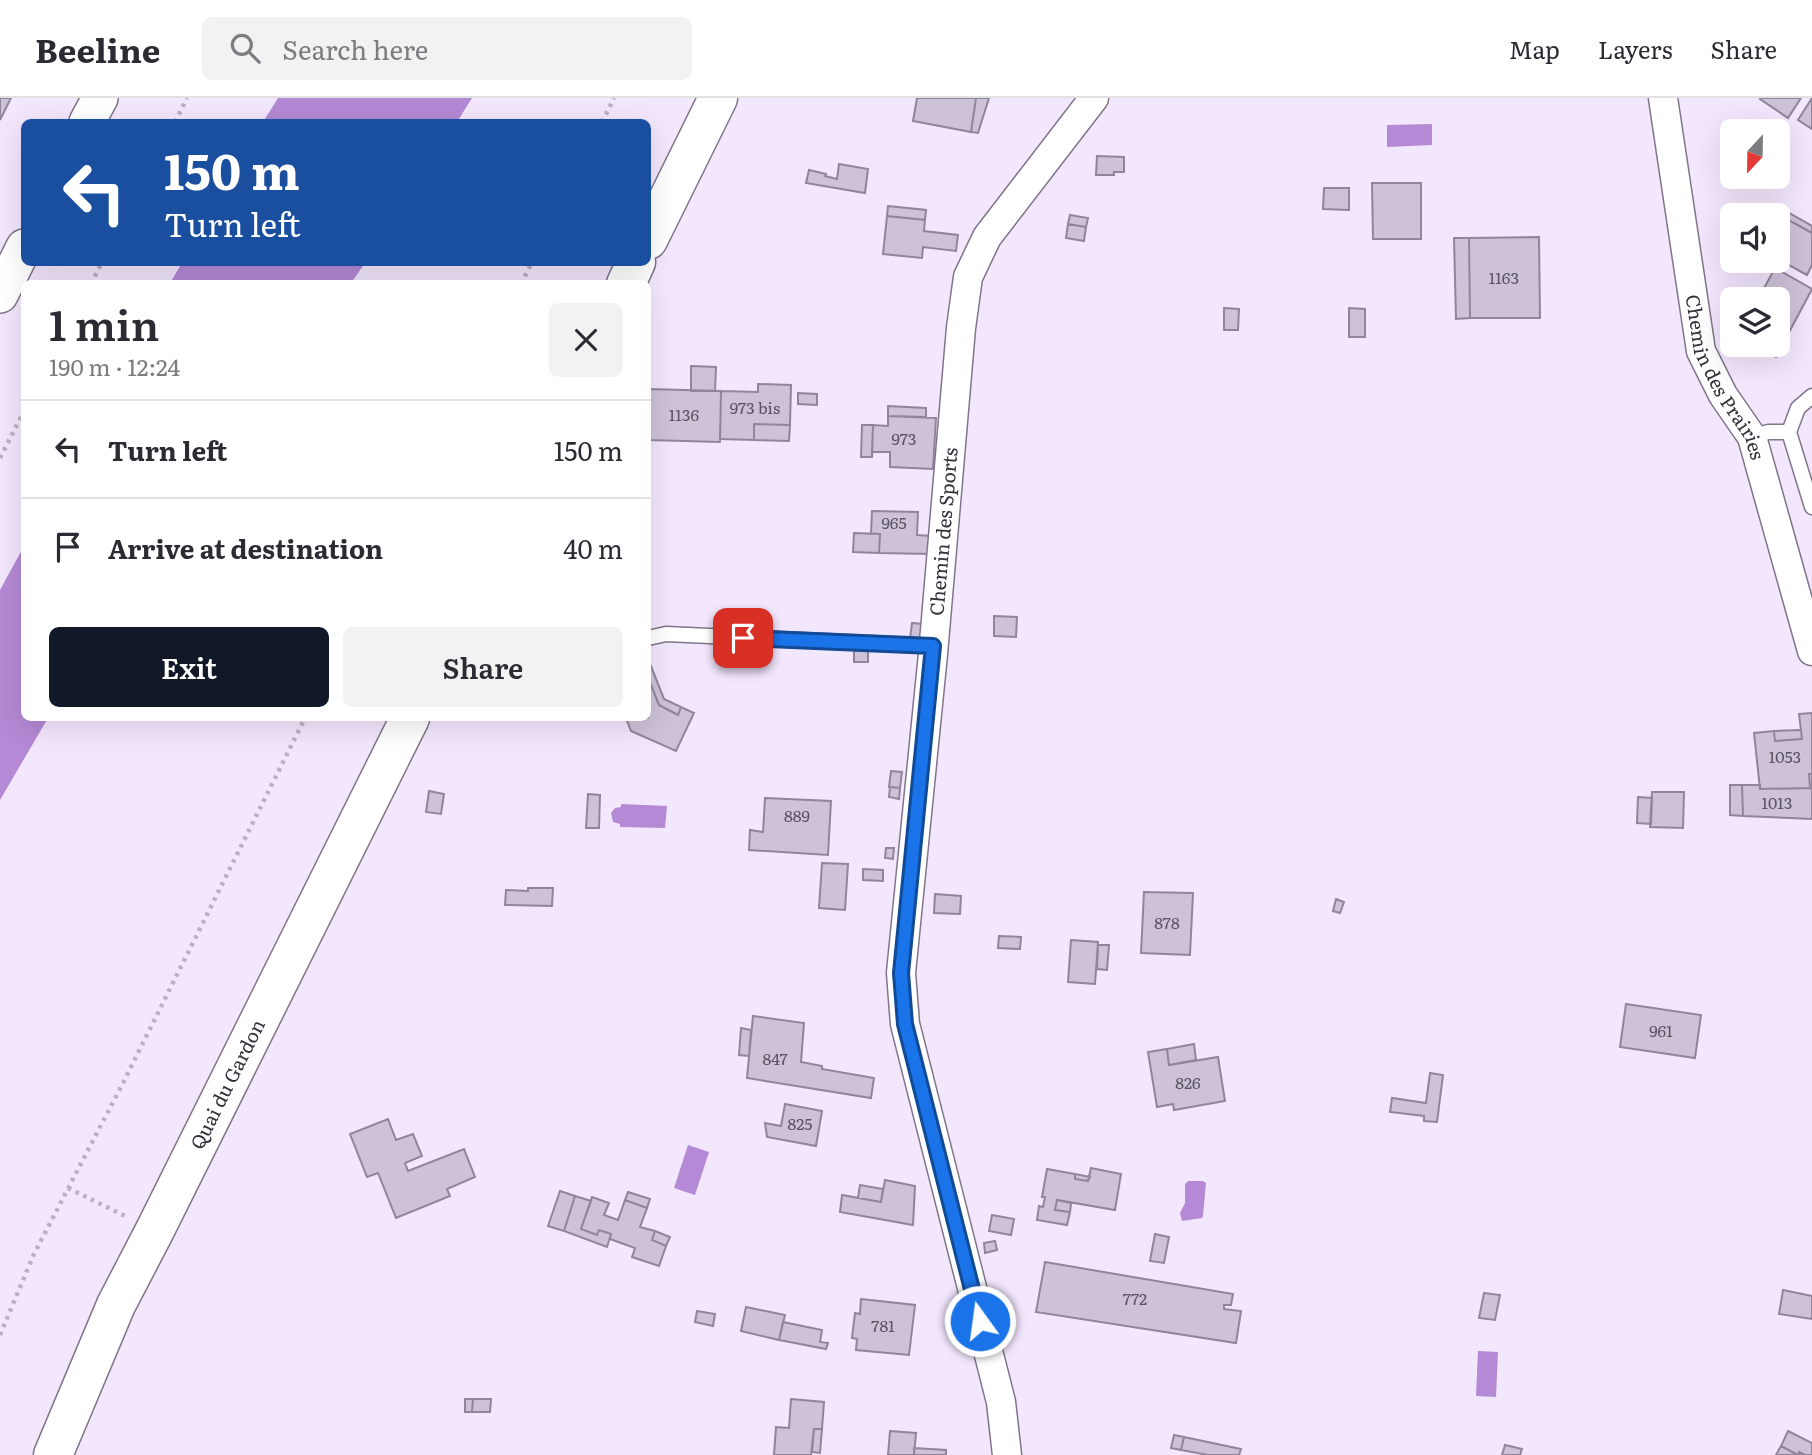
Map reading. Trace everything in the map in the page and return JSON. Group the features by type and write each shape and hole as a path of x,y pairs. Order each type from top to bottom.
{"main road":[{"path":"651,234 718,98"},
{"name":"Quai du Gardon","path":"53,1455 116,1305 409,721"}],"street":[{"path":"89,119 100,98"},
{"name":"Chemin des Sports","path":"1007,1455 1001,1402 905,1024 901,973 968,277 987,237 1094,98"},
{"name":"Chemin des Prairies","path":"1663,98 1701,351 1723,395 1752,437 1812,651"},
{"path":"0,295 21,253"}],"lane":[{"path":"1812,396 1798,408 1789,432 1812,507"},
{"path":"1752,437 1768,432 1789,432"},
{"path":"651,637 666,634 933,646"}],"path":[{"path":"176,119 187,98"},
{"path":"604,119 614,98"},
{"path":"0,458 21,417"},
{"path":"0,1335 34,1254 137,1056 304,721"},
{"path":"68,1188 132,1219"}],"shaded area":[{"path":"278,98 472,98 459,119 265,119"},
{"path":"1432,124 1432,145 1387,147 1387,125"},
{"path":"180,266 363,266 353,280 172,280"},
{"path":"21,552 21,721 46,721 0,800 0,590"},
{"path":"621,804 667,806 665,828 620,827 620,824 613,822 611,813 615,808 621,807"},
{"path":"688,1145 709,1152 695,1195 674,1188"},
{"path":"1188,1181 1206,1183 1203,1216 1182,1221 1180,1213 1185,1203 1185,1184"},
{"path":"1478,1351 1498,1352 1496,1397 1476,1396"}],"building":[{"path":"0,98 11,98 0,120"},
{"path":"917,98 976,98 971,132 913,121"},
{"path":"976,98 989,98 978,133 971,132"},
{"path":"1761,98 1801,98 1788,118"},
{"path":"1812,98 1812,129 1798,120"},
{"path":"1097,156 1124,157 1124,172 1096,175"},
{"path":"839,164 868,169 865,193 806,183 809,170 837,179"},
{"path":"1372,183 1421,183 1421,239 1373,239"},
{"path":"1324,188 1349,188 1349,210 1323,209"},
{"path":"888,206 926,210 925,220 887,216"},
{"path":"1790,213 1812,226 1812,233 1790,221"},
{"path":"1070,215 1088,218 1086,227 1068,224"},
{"path":"887,216 925,220 924,231 958,235 956,251 923,247 922,258 883,254"},
{"path":"1790,221 1812,233 1812,265 1807,275 1790,266"},
{"path":"1068,224 1086,227 1084,241 1066,238"},
{"path":"1539,237 1540,318 1470,318 1469,238"},
{"path":"1454,238 1469,238 1470,318 1456,319"},
{"path":"1772,273 1784,273 1812,289 1790,331 1790,287 1765,287"},
{"path":"1224,308 1239,309 1238,330 1224,330"},
{"path":"1349,308 1365,309 1365,337 1349,337"},
{"path":"691,366 716,367 715,391 691,391"},
{"path":"758,384 791,385 790,425 754,424 754,440 720,439 721,391 758,392"},
{"path":"651,389 721,391 720,442 651,440"},
{"path":"798,393 817,394 817,405 798,404"},
{"path":"888,406 926,408 926,417 888,416"},
{"path":"888,416 936,418 933,469 890,467 890,452 872,452 873,425 888,426"},
{"path":"754,424 790,425 789,441 754,440"},
{"path":"862,425 873,425 872,457 861,457"},
{"path":"872,511 918,512 917,535 931,536 931,554 879,553 880,534 871,534"},
{"path":"854,533 880,534 879,553 853,552"},
{"path":"994,616 1017,617 1016,637 994,636"},
{"path":"912,623 923,624 921,639 910,639"},
{"path":"854,650 868,651 868,662 854,662"},
{"path":"651,666 664,699 681,707 678,715 659,705 651,685"},
{"path":"651,685 659,705 678,715 681,707 694,713 676,751 631,731 627,721 651,721"},
{"path":"1812,713 1810,788 1760,789 1754,733 1774,731 1775,741 1802,739 1799,714"},
{"path":"1801,730 1802,739 1775,741 1774,731"},
{"path":"891,771 902,772 900,788 889,787"},
{"path":"1809,774 1812,774 1812,819 1743,816 1742,785 1760,785 1760,789 1810,788"},
{"path":"1730,785 1742,785 1743,816 1730,815"},
{"path":"890,787 900,788 899,799 889,797"},
{"path":"429,791 444,794 441,814 426,812"},
{"path":"1652,792 1684,792 1683,828 1650,827"},
{"path":"588,794 600,795 599,828 586,828"},
{"path":"1638,797 1652,798 1651,824 1637,823"},
{"path":"765,798 831,801 828,855 749,850 750,830 763,832"},
{"path":"886,848 894,848 893,859 885,858"},
{"path":"822,863 848,864 845,910 819,908"},
{"path":"863,869 883,870 883,881 863,880"},
{"path":"528,888 553,888 552,906 505,905 506,890 528,891"},
{"path":"1144,892 1193,893 1190,955 1141,953"},
{"path":"935,894 961,896 960,914 934,913"},
{"path":"1336,899 1344,902 1340,913 1333,911"},
{"path":"999,936 1021,937 1020,949 998,948"},
{"path":"1071,940 1098,942 1095,984 1068,982"},
{"path":"1098,945 1109,945 1107,970 1097,969"},
{"path":"1626,1004 1701,1015 1695,1058 1620,1047"},
{"path":"753,1016 804,1023 801,1062 822,1066 822,1069 874,1078 871,1098 747,1078"},
{"path":"741,1028 751,1030 749,1056 739,1055"},
{"path":"1194,1044 1196,1060 1169,1065 1167,1049"},
{"path":"1167,1049 1169,1065 1218,1057 1225,1101 1174,1110 1173,1104 1157,1107 1148,1052"},
{"path":"1430,1073 1443,1075 1437,1122 1424,1121 1424,1116 1390,1112 1392,1098 1426,1103"},
{"path":"785,1104 822,1111 816,1146 767,1137 765,1123 781,1126"},
{"path":"388,1119 396,1140 413,1134 422,1156 405,1163 408,1171 464,1149 475,1177 447,1189 450,1196 396,1218 378,1173 367,1177 350,1134"},
{"path":"1091,1168 1121,1174 1115,1210 1057,1200 1055,1210 1070,1212 1067,1225 1037,1220 1039,1206 1043,1207 1045,1197 1042,1197 1047,1169 1075,1174 1075,1179 1088,1181"},
{"path":"1075,1174 1090,1177 1088,1181 1075,1179"},
{"path":"885,1180 915,1186 913,1225 840,1212 842,1195 881,1202"},
{"path":"860,1185 883,1189 881,1202 858,1198"},
{"path":"560,1191 575,1196 564,1231 548,1226"},
{"path":"628,1192 650,1199 647,1208 625,1200"},
{"path":"575,1196 591,1201 581,1229 597,1235 599,1230 611,1234 607,1247 564,1231"},
{"path":"592,1197 609,1203 604,1215 618,1220 625,1200 647,1208 640,1227 655,1231 652,1240 666,1246 659,1266 632,1257 635,1248 610,1239 611,1234 599,1230 597,1235 581,1229"},
{"path":"1057,1200 1071,1203 1070,1212 1055,1210"},
{"path":"992,1215 1014,1219 1011,1235 989,1231"},
{"path":"655,1231 670,1237 666,1246 652,1240"},
{"path":"1155,1234 1169,1237 1164,1263 1150,1261"},
{"path":"995,1241 997,1250 985,1253 984,1243"},
{"path":"1045,1262 1233,1294 1231,1305 1224,1305 1224,1309 1241,1311 1236,1343 1036,1312"},
{"path":"1783,1290 1812,1296 1812,1319 1779,1314"},
{"path":"1484,1293 1500,1295 1495,1320 1479,1318"},
{"path":"861,1299 915,1305 909,1355 856,1350 857,1339 852,1338 855,1313 860,1314"},
{"path":"746,1307 785,1315 779,1340 741,1331"},
{"path":"697,1311 715,1314 713,1326 695,1322"},
{"path":"783,1322 822,1330 820,1342 828,1343 826,1349 779,1340"},
{"path":"465,1399 473,1399 472,1412 465,1412"},
{"path":"473,1399 491,1399 490,1412 472,1412"},
{"path":"791,1399 824,1402 822,1429 814,1429 811,1455 774,1455 776,1427 789,1428"},
{"path":"814,1429 822,1429 820,1453 812,1452"},
{"path":"890,1431 916,1433 914,1455 888,1455"},
{"path":"1788,1431 1812,1443 1812,1455 1799,1452 1798,1455 1781,1446"},
{"path":"1174,1435 1184,1437 1181,1450 1171,1448"},
{"path":"1184,1437 1241,1449 1239,1455 1208,1455 1181,1450"},
{"path":"1505,1445 1522,1449 1520,1455 1502,1455"},
{"path":"1781,1446 1798,1455 1776,1455"},
{"path":"914,1448 946,1450 946,1455 914,1455"}],"route":[{"path":"743,638 933,646 901,973 905,1024 980,1321"}]}
